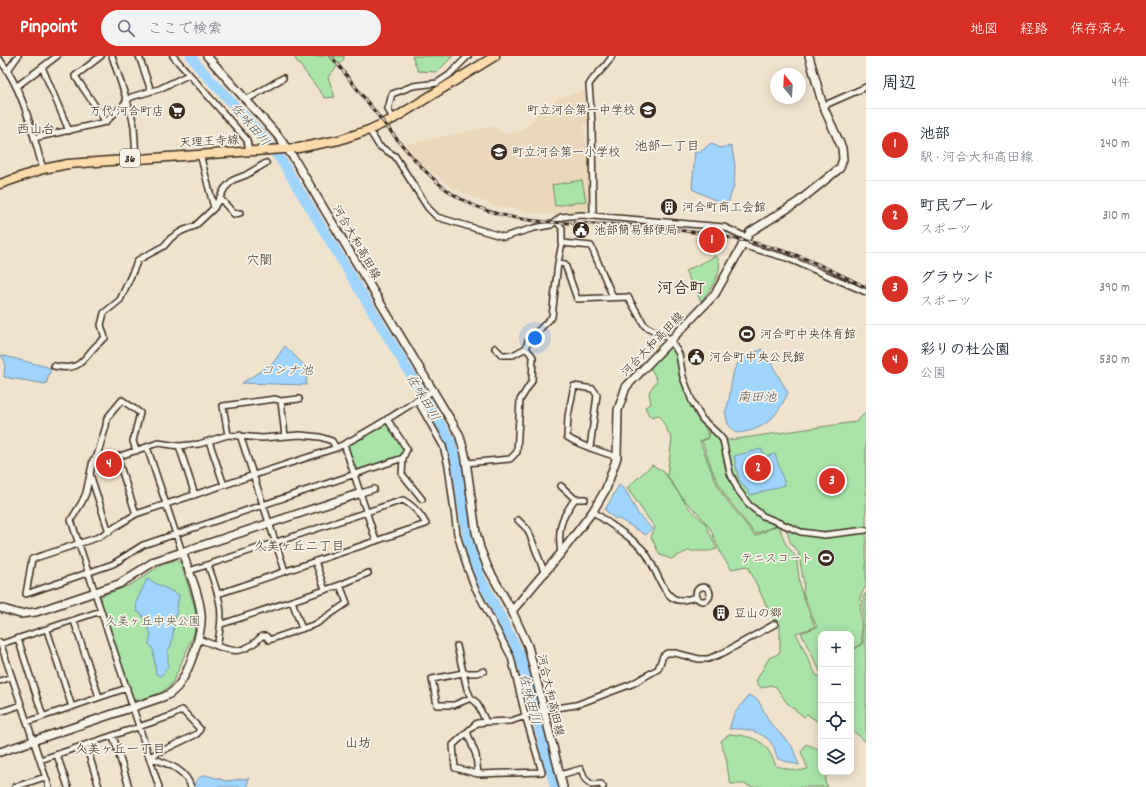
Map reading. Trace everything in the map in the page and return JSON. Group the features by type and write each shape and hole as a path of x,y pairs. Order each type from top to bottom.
{"main road":[{"name":"河合大和高田線","path":"207,56 246,100 284,149 434,390 459,434 466,463 476,532 480,548 488,568 512,611 528,646 563,787"},
{"name":"天理王寺線","path":"0,184 43,169 68,164 136,158 284,149 322,144 369,130 393,119 495,56"},
{"name":"河合大和高田線","path":"512,611 545,574 593,512 606,489 617,457 618,410 626,387 670,339 715,294 746,237 755,228 798,202 840,168 843,159 842,148 823,106 809,56"},
{"path":"0,608 16,614 31,613 118,584 154,562 361,493"},
{"path":"0,752 133,708 163,697 175,689 183,678 198,639 201,626 201,615 189,571 182,552"}],"street":[{"path":"8,70 18,56"},
{"path":"16,87 57,56"},
{"path":"101,56 75,76 106,122"},
{"path":"112,56 134,126 136,158"},
{"path":"139,56 151,91"},
{"path":"173,56 188,75 247,140 249,151"},
{"path":"393,119 388,109 392,94 413,86 437,83 450,75 468,56"},
{"path":"593,215 592,122 589,85 591,80 607,66 612,56"},
{"path":"0,60 8,70 16,87 43,169"},
{"path":"42,67 69,131"},
{"path":"34,138 106,122 131,97 151,91 188,75"},
{"path":"246,100 283,78"},
{"path":"823,106 866,87"},
{"path":"369,130 379,146 395,156 428,208 437,217 504,237 557,222 561,217 593,215 724,227 746,237"},
{"path":"200,154 214,208"},
{"path":"54,366 74,368 80,365 94,346 105,338 101,325 104,313 120,300 138,260 164,246 176,234 195,226 214,208 225,188 233,180 246,175 266,163"},
{"path":"220,198 234,214 240,213"},
{"path":"495,348 502,355 513,355 526,348 528,341 552,317 558,263 562,243 562,228 557,222"},
{"path":"562,243 591,246 613,297"},
{"path":"741,245 787,258 866,292"},
{"path":"558,263 565,264 577,299 628,297 645,326 670,339 679,354 683,377 692,401 702,419 723,440 730,473 738,490 749,505 764,516 800,532 824,535 866,530"},
{"path":"466,463 510,459 517,452 520,400 532,381 533,357 526,348"},
{"path":"590,448 597,395 593,389 574,386 568,416 567,437 590,448 617,457"},
{"path":"403,458 176,533 143,545 113,564 26,594 32,559 109,532 136,514 336,448 363,435 434,390"},
{"path":"228,435 223,406 275,399 280,401 299,399"},
{"path":"136,451 133,441 140,413 122,400 106,418 106,426 97,456 92,460 90,474 82,502 71,520 159,787"},
{"path":"417,400 443,446 448,466 457,534 466,565 475,588 511,657 525,715 542,772 478,774 455,768 453,745 477,723 511,721 525,715 543,710 576,705 632,684 658,668 663,656 667,653 675,653 699,659 708,659 723,653 775,624"},
{"path":"280,401 285,436"},
{"path":"387,419 407,449 403,458 402,474 422,499"},
{"path":"136,514 117,457 158,443 179,446 209,441 228,435 240,435 253,438 300,435 320,437 332,441 336,448"},
{"path":"240,435 284,571"},
{"path":"209,441 224,486"},
{"path":"344,444 376,541"},
{"path":"179,446 195,495"},
{"path":"148,447 182,552"},
{"path":"90,474 109,532"},
{"path":"561,486 576,499 585,499"},
{"path":"361,493 374,489"},
{"path":"561,553 559,526 565,512 576,499"},
{"path":"189,571 403,500 421,514 426,524 218,594"},
{"path":"593,512 618,531 632,539 645,552 667,593 673,599 680,600 697,596"},
{"path":"518,520 528,530 545,574"},
{"path":"315,561 325,590"},
{"path":"208,565 218,594 222,624 217,646"},
{"path":"222,624 340,585 368,573"},
{"path":"198,639 234,652 251,647 262,636 266,636 269,640 316,624 347,603 340,585"},
{"path":"292,601 302,629"},
{"path":"49,787 1,645 101,612"},
{"path":"74,621 99,698"},
{"path":"47,630 72,707"},
{"path":"18,639 43,716"},
{"path":"456,646 471,698 478,703 486,722"},
{"path":"471,698 454,705 436,705 432,679 463,673 477,673 484,671"},
{"path":"0,681 11,677"},
{"path":"27,722 126,688"},
{"path":"0,712 21,705"},
{"path":"40,760 139,727 182,710 200,729 197,734 149,757"},
{"path":"467,732 476,755 478,774"},
{"path":"113,736 129,787"},
{"path":"86,745 99,787"},
{"path":"57,755 68,787"},
{"path":"149,757 183,772 188,778 191,787"},
{"path":"560,775 581,769 585,779 592,785 602,784 603,787"},
{"path":"15,787 45,777"}],"shaded area":[{"name":"町立河合第一小学校","path":"585,90 588,124 584,125 590,178 589,207 586,212 567,212 558,215 493,206 451,187 431,172 414,156 406,144 493,126 504,134 520,131 532,121 538,112 560,97"}],"green space":[{"path":"293,56 344,56 344,59 328,77 335,97 325,98"},
{"path":"412,56 453,56 437,72 418,71"},
{"path":"582,180 586,201 555,206 552,185"},
{"path":"716,256 719,261 719,267 716,280 701,301 685,271"},
{"path":"670,348 675,351 680,379 697,418 706,428 708,438 700,441 722,494 755,536 778,525 755,534 724,494 713,472 702,441 709,438 708,429 720,439 729,440 856,422 866,412 866,586 860,597 862,643 854,649 854,631 818,631 818,667 801,633 817,627 803,593 804,583 798,551 791,544 786,528 779,526 785,543 796,557 801,591 815,627 796,633 816,675 818,676 818,722 807,714 804,717 787,703 776,687 771,685 761,688 756,681 769,658 778,654 780,651 780,626 773,620 748,566 731,569 721,554 710,528 698,513 683,499 667,475 672,439 659,415 650,417 645,407 651,404 649,392 657,380 649,365 664,350"},
{"path":"384,424 388,425 403,447 402,455 358,470 355,469 348,446 350,443 365,438"},
{"path":"101,451 113,456 119,471 105,475 99,457"},
{"path":"652,465 663,471 689,508 705,523 717,549 709,551 688,551 671,559 660,555 651,537 655,528 627,488"},
{"name":"久美ヶ丘中央公園","path":"175,560 181,563 195,608 196,621 194,634 172,684 161,693 138,701 133,699 100,598 103,595 136,582 156,568"},
{"path":"866,593 866,742 854,732 854,650 863,643 863,597"},
{"path":"730,734 759,741 768,750 776,766 797,771 808,769 801,752 806,744 818,749 818,775 826,775 825,782 828,787 753,787 744,784 731,784 721,741"}],"water":[{"path":"711,143 720,148 730,146 732,148 735,166 734,186 727,206 692,189 695,151 699,153"},
{"name":"コンナ池","path":"285,346 308,369 306,385 242,383 273,363"},
{"name":"南田池","path":"763,349 788,393 779,410 768,422 746,432 736,433 728,424 725,412 735,368 743,358"},
{"path":"1,355 51,368 46,384 4,377 5,362"},
{"path":"762,449 764,457 775,454 785,485 751,495 739,480 734,456"},
{"path":"619,485 626,491 638,514 652,529 646,535 619,519 614,518 605,510"},
{"path":"147,579 179,595 171,646 168,650 168,667 161,676 156,674 153,649 149,644 151,634 141,613 137,612 136,602"},
{"path":"749,695 758,700 770,723 792,746 799,765 778,759 774,747 764,736 753,731 729,729 734,714"},
{"path":"206,775 226,781 249,778 247,787 194,787 195,782 198,779"}],"waterway":[{"name":"佐味田川","path":"191,56 198,66 266,140 283,163 450,440 456,460 469,546 481,579 520,655 555,787"}],"railway":[{"path":"331,56 396,138 426,172 451,193 483,209 506,216 530,220 651,227 704,233 756,243 790,253 866,287"}],"place":[{"name":"町立河合第一中学校","path":"648,110"},
{"name":"万代 河合町店","path":"177,111"},
{"name":"町立河合第一小学校","path":"499,152"},
{"name":"河合町商工会館","path":"669,207"},
{"name":"池部簡易郵便局","path":"581,230"},
{"name":"池部","path":"712,240"},
{"name":"河合町中央体育館","path":"747,334"},
{"name":"河合町中央公民館","path":"696,357"},
{"name":"彩りの杜公園","path":"109,464"},
{"name":"町民プール","path":"758,468"},
{"name":"グラウンド","path":"832,481"},
{"name":"テニスコート","path":"826,558"},
{"name":"豆山の郷","path":"721,613"}],"district":[{"name":"西山台","path":"36,128"},
{"name":"池部一丁目","path":"667,145"},
{"name":"穴闇","path":"259,259"},
{"name":"河合町","path":"681,287"},
{"name":"久美ヶ丘二丁目","path":"299,545"},
{"name":"山坊","path":"358,742"},
{"name":"久美ヶ丘一丁目","path":"120,748"}]}
